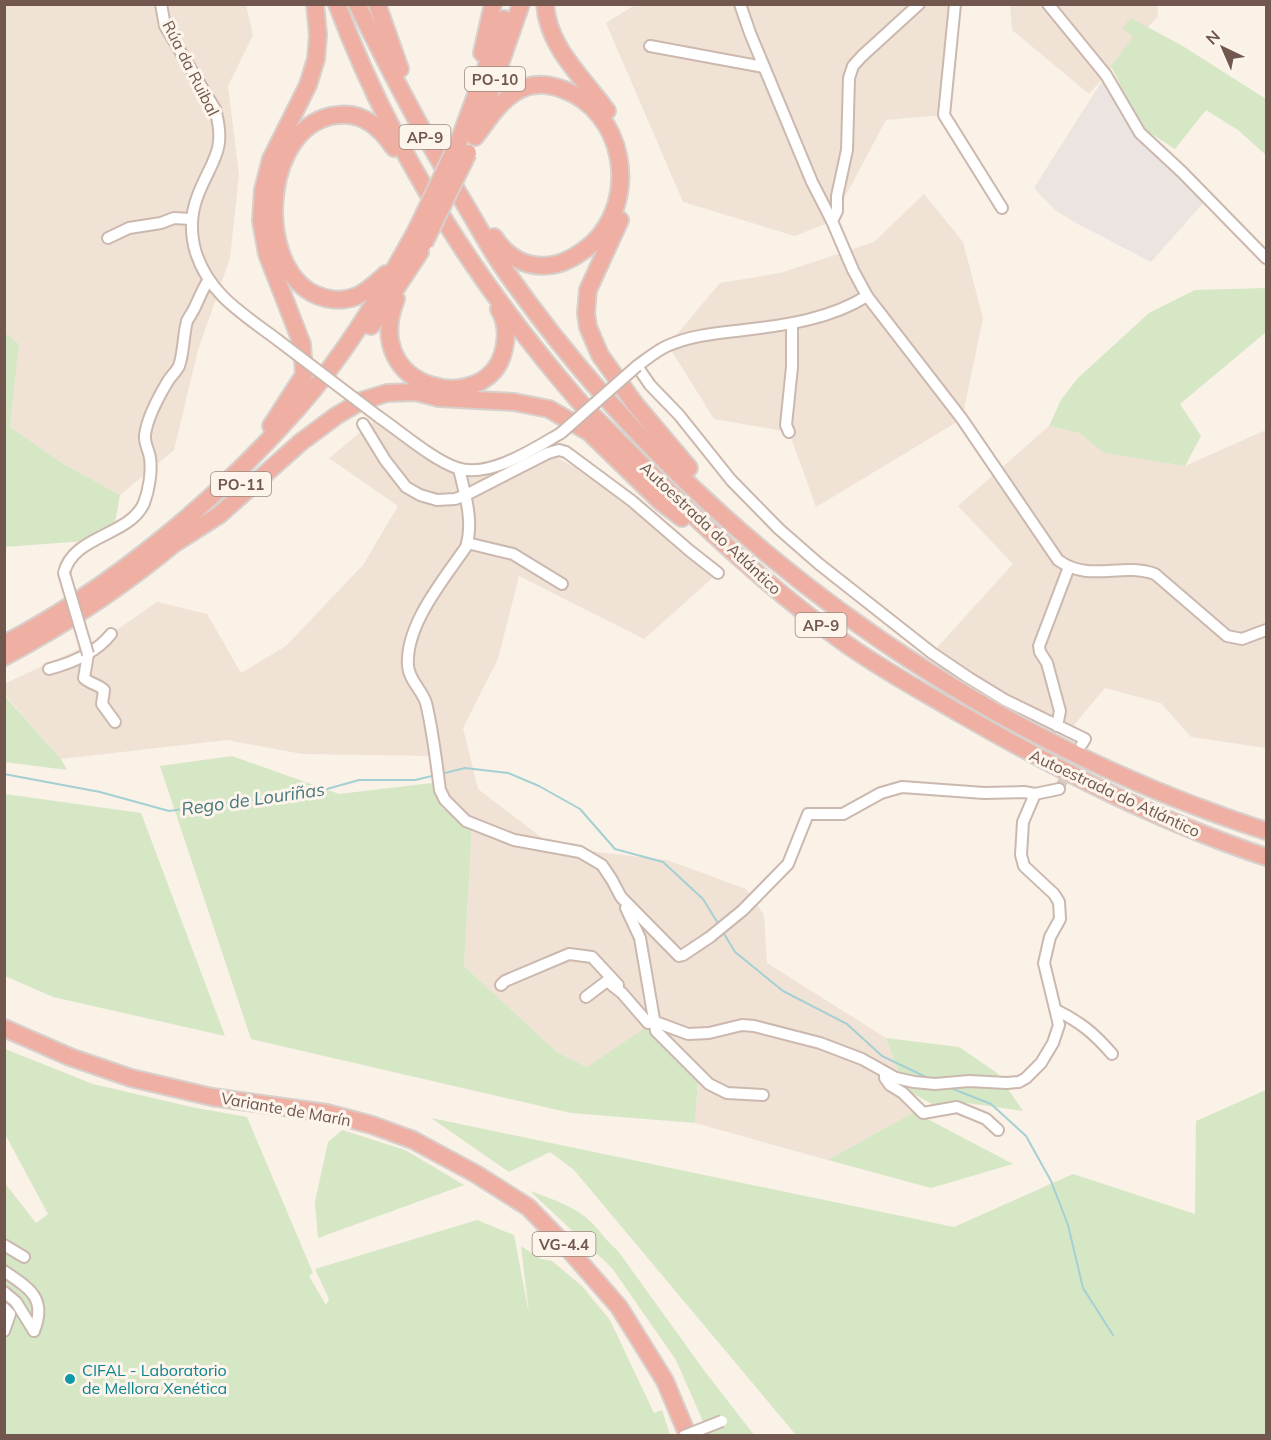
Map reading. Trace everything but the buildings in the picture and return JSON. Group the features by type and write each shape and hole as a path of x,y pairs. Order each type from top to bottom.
{"highway":[{"path":"250,458 304,375 302,344 267,254 261,221 263,190 271,159 308,86 316,59 318,35 315,4"},
{"name":"Autoestrada do Atlántico","path":"337,4 356,56 423,184 473,264 520,329 579,400 687,510 788,600 844,643 895,676 1035,757 1098,789 1164,818 1266,857"},
{"name":"Autoestrada do Atlántico","path":"357,4 430,147 501,264 547,326 635,428 680,474 755,543 856,624 958,691 1029,731 1139,784 1214,814 1266,831"},
{"path":"377,4 430,147 496,242 511,257 522,263 536,266 560,264 574,258 600,236 611,219 621,181 620,164 612,135 598,113 574,93 543,84 528,86 504,101 467,139"},
{"path":"467,139 493,4"},
{"name":"PO-10","path":"467,139 509,4"},
{"name":"PO-10","path":"467,139 521,4"},
{"path":"545,4 549,28 558,47 615,122 625,142 631,168 624,211 588,290 586,313 593,340 600,355 635,404 755,543"},
{"path":"400,261 358,295 345,299 320,297 306,289 295,279 280,250 275,221 275,188 287,154 303,131 332,116 346,114 362,118 376,126 423,184"},
{"name":"PO-11","path":"4,657 42,637 96,603 175,543 219,506 305,416 364,338 420,242 467,139"},
{"path":"420,242 390,314 390,333 393,351 402,368 415,380 430,387 447,389 465,387 483,380 495,369 503,355 506,340 501,312 473,264"},
{"name":"PO-11","path":"4,644 34,629 104,584 172,530 250,458 298,408 352,336 400,261 420,242"},
{"path":"175,543 219,515 301,442 336,416 361,401 387,393 416,392 439,398 514,402 549,409 590,432 661,502 788,600"},
{"name":"Variante de Marín","path":"4,1028 70,1058 131,1078 212,1097 327,1113 372,1125 413,1140 477,1173 528,1207 619,1307 665,1382 686,1436"}],"street":[{"name":"Rúa da Ruibal","path":"161,4 165,26 215,109 219,123 218,155 198,195 190,219 194,245 208,281 233,306 379,417 441,461 459,469"},
{"path":"740,4 812,182 867,296 962,419 1058,560 1069,567 1087,572 1128,569 1147,571 1166,581 1227,636 1242,639 1266,630"},
{"path":"832,221 837,211 837,196 847,150 849,78 853,66 919,4"},
{"path":"955,4 944,115 1002,208"},
{"path":"1048,4 1106,75 1140,133 1182,172 1266,258"},
{"path":"650,46 764,67"},
{"path":"108,238 129,228 161,223 174,218 190,219"},
{"path":"115,722 102,704 104,690 84,678 88,654 64,573 67,561 79,550 135,515 143,504 150,471 150,457 145,434 169,380 178,368 187,321 199,294 208,281"},
{"path":"763,1095 727,1093 709,1084 656,1031 639,938 621,897 602,865 580,852 514,840 490,831 466,821 445,800 440,790 426,704 407,665 410,639 435,592 467,543 469,519 459,469 484,470 520,455 561,433 637,366 668,345 701,335 792,324 829,315 867,296"},
{"path":"789,432 786,425 792,367 792,324"},
{"path":"637,366 650,385 679,415 731,480 803,550 932,653 1005,700 1085,739 1082,744"},
{"path":"363,424 385,460 406,487 420,495 437,500 455,499 466,495 548,453 559,450 566,452 633,501 718,573"},
{"path":"467,543 513,555 562,584"},
{"path":"1057,726 1060,711 1053,679 1039,646 1069,567"},
{"path":"49,669 88,654 103,644 111,634"},
{"path":"621,897 679,956 716,932 743,910 788,864 808,814 843,814 881,793 903,787 1035,794 1059,789"},
{"path":"586,997 607,981 622,993 648,1023 653,1022 688,1034 709,1033 742,1025 754,1026 820,1043 862,1059 885,1073 905,1081 923,1083 1019,1082 1041,1064 1053,1043 1059,1024 1048,988 1044,963 1050,937 1060,919 1059,902 1054,894 1024,866 1021,855 1023,822 1035,794"},
{"path":"501,985 569,954 592,957 616,980 622,993"},
{"path":"1056,1010 1078,1021 1098,1037 1112,1054"},
{"path":"885,1073 885,1078 890,1085 903,1093 923,1113 957,1107 986,1119 998,1130"},
{"path":"4,1245 24,1257"},
{"path":"4,1271 25,1285 37,1299 40,1316 34,1331 16,1302 4,1292"},
{"path":"4,1308 10,1314 4,1331"},
{"path":"686,1436 722,1421"}],"shaded area":[{"path":"4,5 246,5 253,35 228,86 239,175 230,258 198,350 174,450 120,495 62,463 10,427 19,344 4,332"},
{"path":"635,5 958,5 944,115 886,120 832,221 795,236 683,202 606,23"},
{"path":"1010,5 1157,5 1158,16 1089,94 1012,30"},
{"path":"1102,81 1135,134 1205,201 1151,262 1055,210 1034,188"},
{"path":"924,194 963,242 983,318 962,419 816,507 789,432 714,419 668,345 720,283 780,273 874,242"},
{"path":"379,417 459,469 548,453 610,486 718,573 644,639 519,576 498,659 463,728 478,789 554,847 667,860 746,889 764,915 767,963 886,1038 914,1112 828,1160 695,1123 698,1080 587,1067 557,1052 464,966 472,827 445,800 435,756 302,754 227,740 61,759 5,695 4,684 111,634 157,602 207,614 241,673 286,646 363,565 398,506 329,458"},
{"path":"1049,426 1079,433 1104,453 1185,466 1266,430 1266,748 1191,737 1161,703 1105,688 1069,731 932,653 1013,564 958,506"}],"green space":[{"path":"1131,18 1181,45 1266,99 1266,155 1238,130 1206,110 1175,149 1141,127 1111,66 1133,37 1122,28"},
{"path":"1266,288 1266,332 1180,404 1201,436 1185,466 1104,453 1079,433 1049,426 1061,400 1077,379 1149,313 1195,290"},
{"path":"4,332 19,344 10,427 62,463 120,495 112,539 5,547"},
{"path":"4,695 61,759 67,770 5,762"},
{"path":"232,756 339,794 432,783 442,808 472,827 464,966 557,1052 587,1067 648,1026 698,1080 695,1123 571,1113 251,1039 160,766"},
{"path":"5,794 141,813 225,1036 53,997 5,976"},
{"path":"886,1038 959,1047 997,1073 1023,1111 967,1103 932,1104 905,1089"},
{"path":"5,1049 93,1084 191,1107 247,1117 313,1273 309,1276 326,1305 329,1299 315,1269 477,1220 514,1235 529,1314 521,1246 541,1259 552,1261 582,1286 610,1320 654,1413 662,1410 670,1435 5,1435 4,1182 36,1223 48,1214 5,1134"},
{"path":"1266,1090 1266,1436 796,1435 574,1170 550,1152 509,1172 431,1118 954,1227 1073,1174 1195,1214 1196,1121"},
{"path":"914,1112 1013,1164 931,1188 828,1160"},
{"path":"342,1130 405,1150 464,1185 318,1238 315,1202 328,1142"},
{"path":"530,1191 578,1212 592,1223 618,1251 754,1435 709,1435 676,1360 612,1268"}],"waterway":[{"name":"Rego de Louriñas","path":"445,773 465,768 508,773 539,786 580,809 615,849 663,862 703,899 719,925"},
{"name":"Rego de Louriñas","path":"4,774 100,792 169,811 302,796 359,780 415,780 432,776"},
{"name":"Rego de Louriñas","path":"723,932 735,952 783,991 847,1024 882,1056 928,1078"},
{"name":"Rego de Louriñas","path":"948,1087 991,1104 1026,1136 1051,1181 1068,1225 1083,1288 1113,1335"}],"tunnel":[{"path":"1059,789 1079,749"}],"place":[{"name":"CIFAL - Laboratorio de Mellora Xenética","path":"70,1379"}]}
